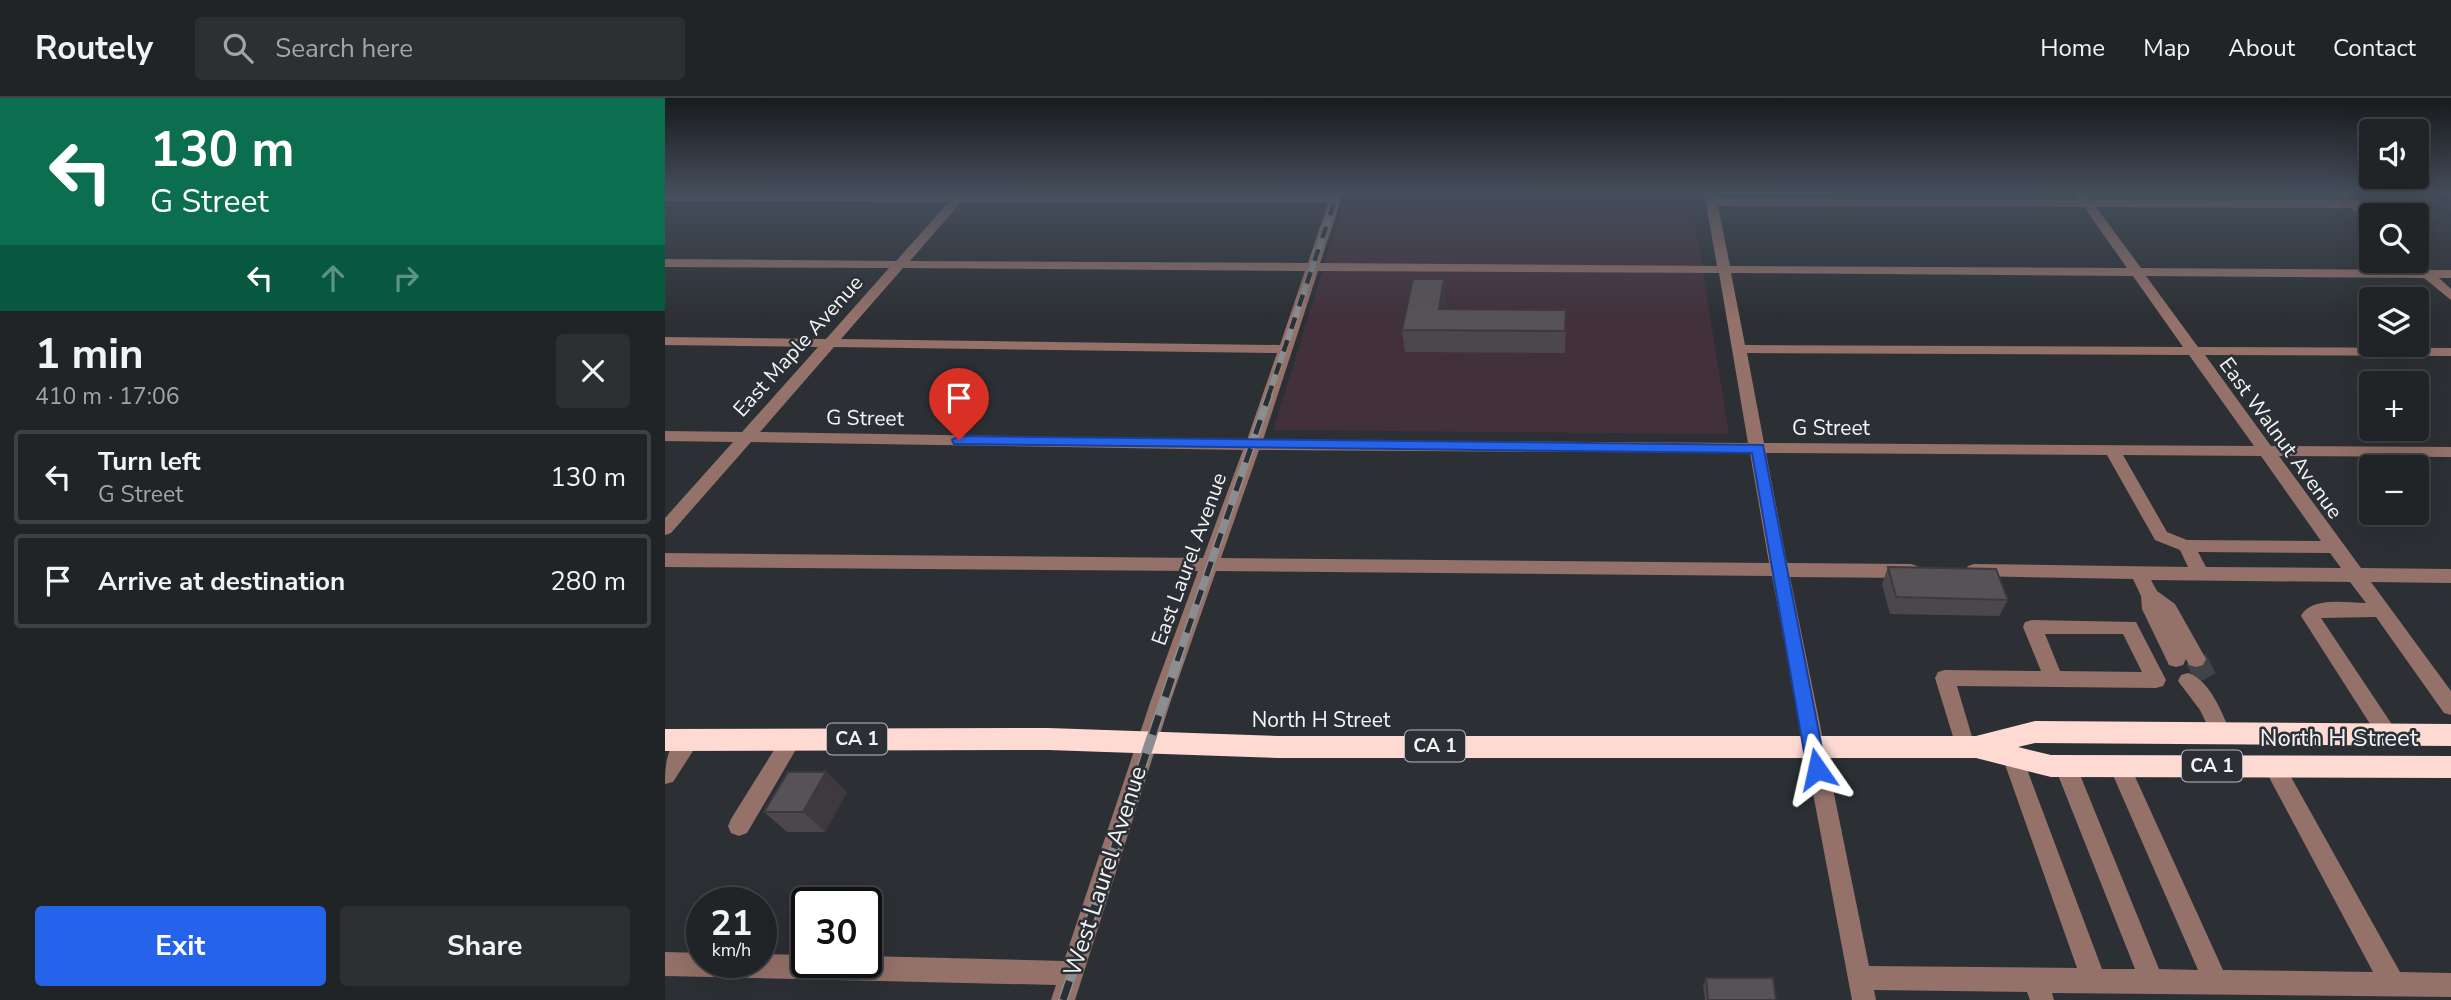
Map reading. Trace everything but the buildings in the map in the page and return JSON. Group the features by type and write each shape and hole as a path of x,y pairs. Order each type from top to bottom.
{"highway":[{"name":"North H Street","path":"1971,747 2035,732 2451,735"},
{"name":"North H Street","path":"665,740 1147,741 1278,747 1971,747 2051,765 2451,767"}],"street":[{"name":"East Maple Avenue","path":"665,529 926,234"},
{"name":"East Laurel Avenue","path":"1147,741 1253,445 1324,234"},
{"path":"1719,234 1812,746 1862,989 2038,990 2094,981 2216,983 2338,992 2394,985 2451,985"},
{"name":"East Walnut Avenue","path":"2109,234 2451,707"},
{"path":"665,263 2451,274"},
{"path":"2428,274 2451,296"},
{"path":"665,341 1285,349"},
{"path":"1740,349 2451,352"},
{"name":"G Street","path":"665,436 1253,445 2451,452"},
{"path":"2112,450 2161,536 2186,547 2335,547"},
{"path":"2186,547 2201,574"},
{"path":"665,559 1932,571"},
{"path":"1959,571 2451,576"},
{"path":"2139,573 2150,596 2151,609 2176,659"},
{"path":"2150,596 2168,609 2196,659"},
{"path":"2381,610 2319,610 2310,616 2388,735"},
{"path":"1971,747 1945,678 2156,680 2129,627 2032,627 2054,679"},
{"path":"2197,681 2221,733"},
{"path":"665,775 690,740"},
{"path":"739,826 791,740"},
{"name":"West Laurel Avenue","path":"1063,1000 1147,741"},
{"path":"2012,756 2094,981"},
{"path":"2065,765 2152,982"},
{"path":"2120,765 2216,983"},
{"path":"2274,766 2394,985"},
{"path":"665,964 1072,973"}],"shaded area":[{"path":"1334,234 1697,234 1729,434 1273,430"}],"tunnel":[{"path":"2196,659 2207,680"}],"railway":[{"path":"1268,397 1324,234"},
{"path":"1177,661 1269,395"},
{"path":"1063,1000 1178,659"}],"route":[{"path":"959,440 1758,448 1817,769"}]}
